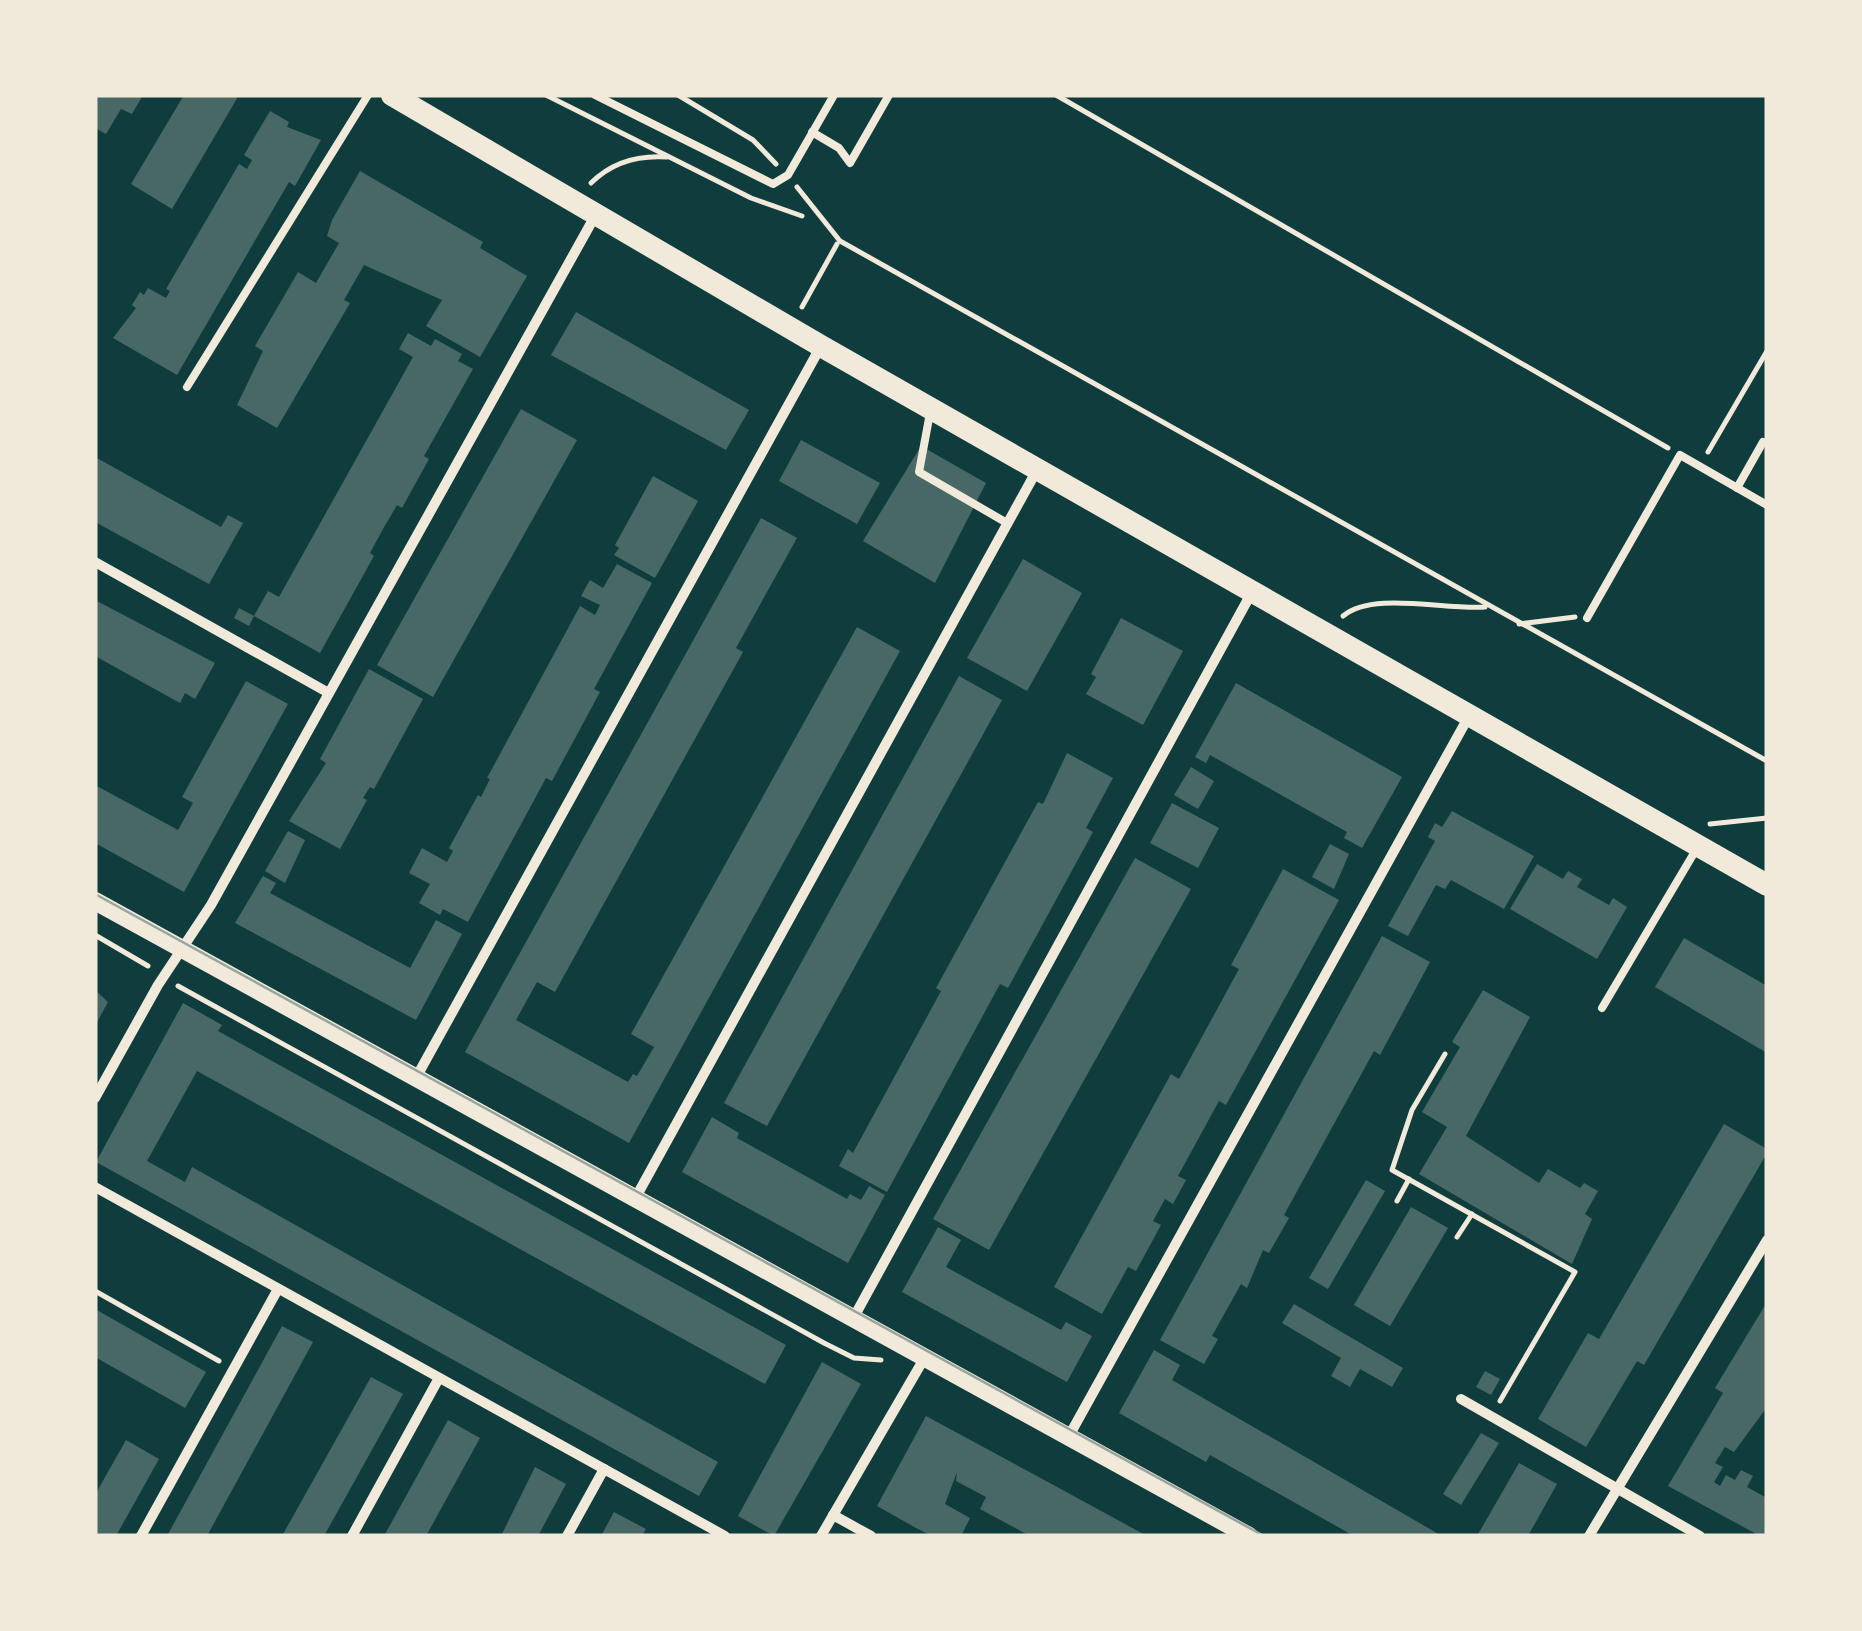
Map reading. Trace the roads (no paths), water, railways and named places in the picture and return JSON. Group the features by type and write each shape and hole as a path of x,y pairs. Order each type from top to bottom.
{"main road":[{"path":"392,95 1252,592 1470,715 1701,835 1767,884"}],"street":[{"path":"95,1098 184,948 596,215"},
{"path":"417,1076 821,346"},
{"path":"636,1197 1037,469"},
{"path":"95,562 327,692"},
{"path":"854,1317 1252,592"},
{"path":"1069,1436 1470,715"},
{"path":"95,901 1248,1536"},
{"path":"95,1187 725,1536"},
{"path":"1589,1536 1767,1240"},
{"path":"141,1536 278,1288"},
{"path":"821,1536 925,1357"},
{"path":"352,1536 439,1378"},
{"path":"1461,1400 1700,1536"},
{"path":"567,1536 604,1469"},
{"path":"833,1515 871,1536"}],"lane":[{"path":"187,387 368,95"},
{"path":"595,95 772,184 788,175 834,95"},
{"path":"812,132 839,148 850,164 889,95"},
{"path":"931,408 919,472 1007,523"},
{"path":"1737,488 1763,442"},
{"path":"1586,618 1680,455 1767,505"},
{"path":"1602,1008 1701,835"}],"tram line":[{"path":"95,894 1264,1536"}]}
